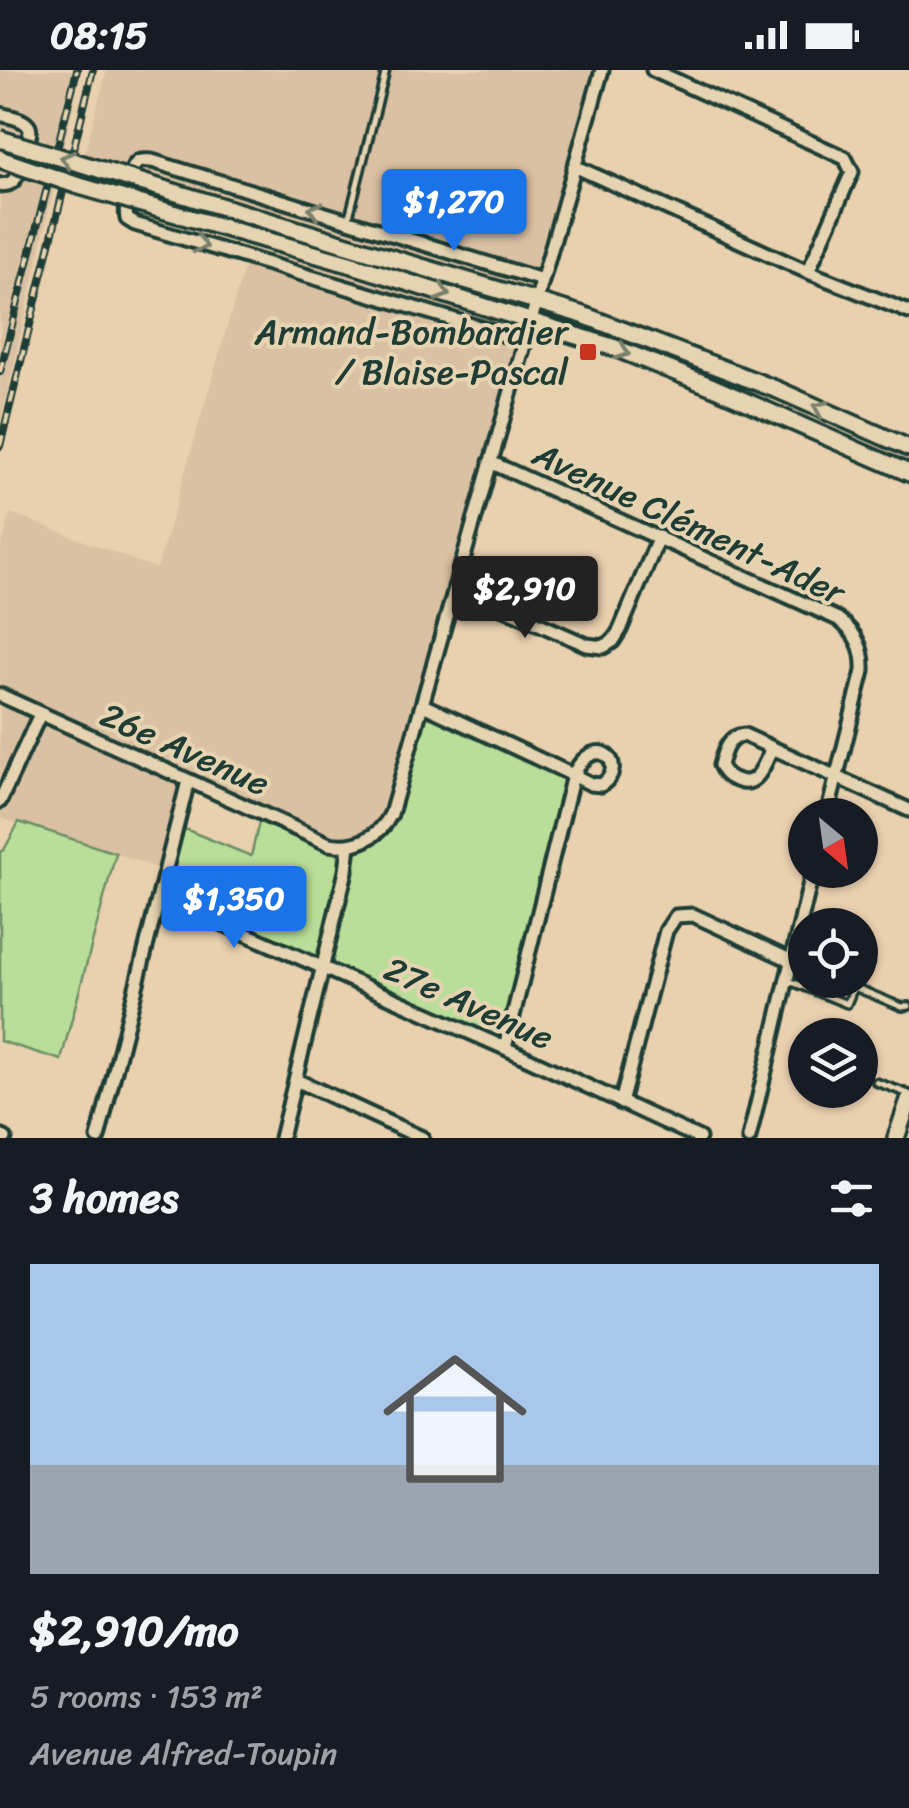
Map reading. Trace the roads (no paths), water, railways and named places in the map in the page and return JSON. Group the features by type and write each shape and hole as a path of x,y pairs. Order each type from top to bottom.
{"street":[{"path":"282,1138 324,968 349,845 372,836 387,822 602,70"},
{"path":"653,70 846,158 852,172 808,272"},
{"path":"0,114 24,121 31,134 17,178 11,184 0,184"},
{"path":"0,140 600,343 909,473"},
{"path":"0,159 76,184 536,300 778,390 909,448"},
{"path":"525,341 135,224 126,219 125,210 132,167 140,161 152,160 542,280"},
{"path":"574,166 808,272 909,312"},
{"name":"Avenue Clément-Ader","path":"490,462 838,619 850,628 859,642 863,671 836,778"},
{"path":"455,587 587,645 603,648 620,630 659,537"},
{"name":"26e Avenue","path":"0,695 329,844 349,845"},
{"path":"423,706 574,775 505,1048"},
{"path":"0,801 40,714"},
{"path":"772,748 758,776 750,783 740,782 722,769 721,760 730,741 738,735 748,736 909,810"},
{"path":"831,798 836,778"},
{"path":"98,1138 188,781"},
{"name":"27e Avenue","path":"160,896 699,1138"},
{"path":"621,1102 666,931 676,916 693,915 788,959"},
{"path":"749,1138 788,970"},
{"path":"296,1080 422,1138"},
{"path":"896,1138 909,1097"}],"lane":[{"path":"348,220 386,70"},
{"path":"786,980 847,1004 854,987 909,1006"},
{"path":"878,1083 909,1097"}],"railway":[{"path":"0,372 77,70"},
{"path":"0,446 93,70"}],"place":[{"name":"Armand-Bombardier / Blaise-Pascal","path":"588,352"}]}
